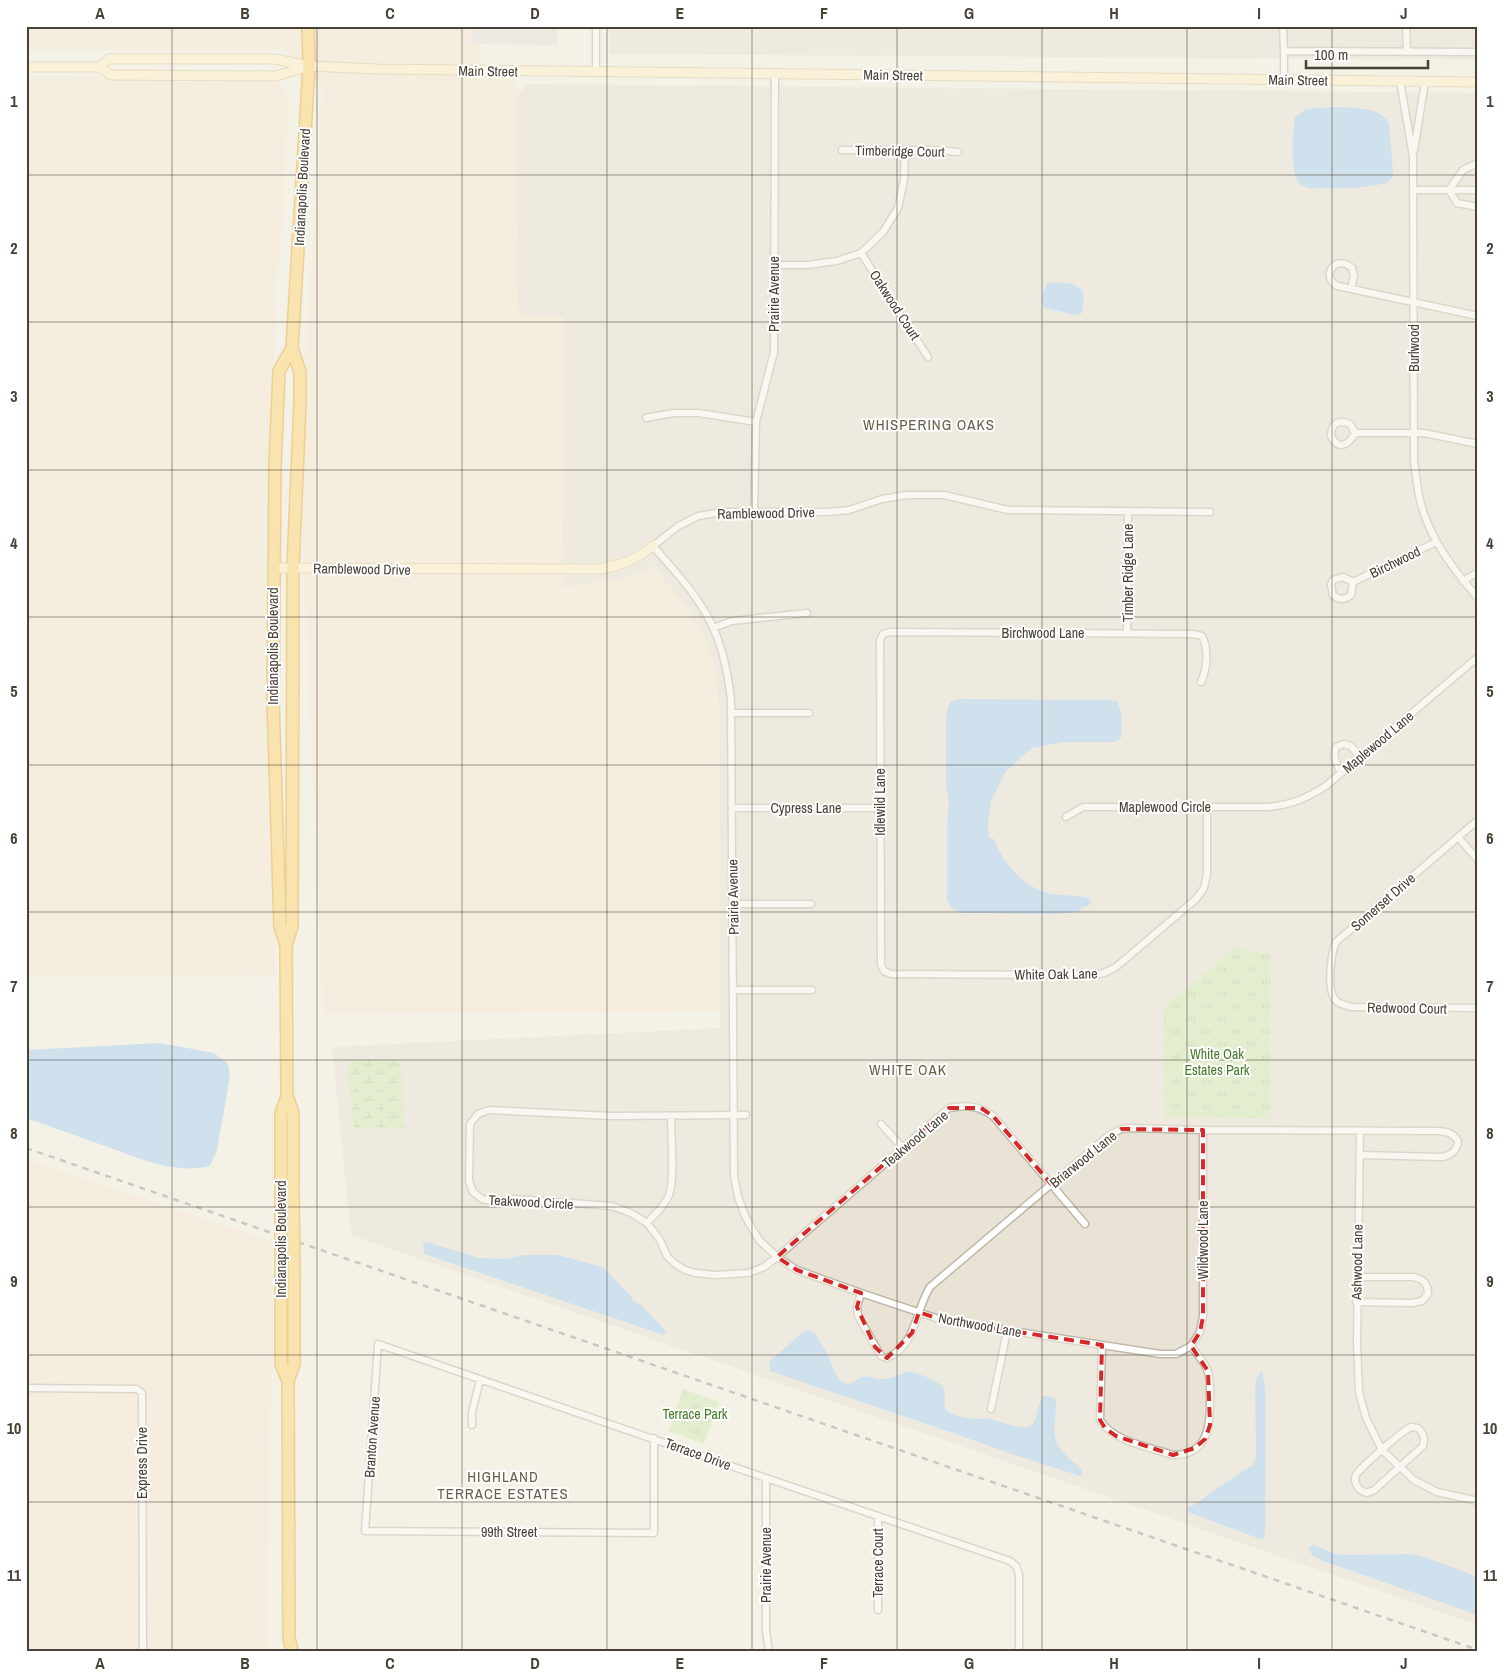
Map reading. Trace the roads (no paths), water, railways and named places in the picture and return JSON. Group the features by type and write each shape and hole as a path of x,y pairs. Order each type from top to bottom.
{"highway":[{"name":"Indianapolis Boulevard","path":"286,946 292,926 293,568 300,395 300,372 292,348 309,66 308,26"},
{"name":"Indianapolis Boulevard","path":"292,348 279,371 273,568 273,699 280,926 286,946 287,1096 293,1114 294,1364 288,1381 289,1638 292,1651"},
{"name":"Indianapolis Boulevard","path":"287,1096 281,1114 281,1364 288,1381"},
{"name":"Indianapolis Boulevard","path":"286,1651 289,1638"}],"street":[{"path":"596,26 596,72"},
{"path":"1284,26 1284,79"},
{"path":"1406,26 1406,52"},
{"path":"1284,52 1478,52"},
{"name":"Main Street","path":"99,67 109,59 275,59 309,66 377,69 1478,82"},
{"name":"Main Street","path":"26,67 99,67 111,75 276,76 309,66"},
{"name":"Prairie Avenue","path":"754,512 756,422 774,352 775,74"},
{"name":"Burlwood","path":"1400,82 1413,156 1414,461 1420,501 1436,542 1463,581 1478,598"},
{"path":"1413,156 1426,82"},
{"name":"Timberidge Court","path":"842,150 936,150 958,152"},
{"path":"774,265 807,265 837,261 861,253 883,232 898,208 904,180 905,150"},
{"path":"1449,190 1463,170 1478,163"},
{"path":"1414,190 1478,190"},
{"path":"1449,190 1457,203 1478,207"},
{"name":"Oakwood Court","path":"861,253 928,357"},
{"path":"1351,289 1354,275 1352,268 1343,263 1333,266 1329,275 1333,284 1351,289 1478,316"},
{"path":"646,418 674,413 699,413 756,422"},
{"path":"1355,433 1424,432 1478,444"},
{"name":"Ramblewood Drive","path":"273,568 600,569 622,565 639,557 676,527 698,516 722,512 827,512 849,510 882,499 907,495 944,495 1008,510 1210,512"},
{"name":"Timber Ridge Lane","path":"1127,633 1128,512"},
{"name":"Birchwood","path":"1354,582 1436,542"},
{"name":"Prairie Avenue","path":"653,546 700,604 718,639 727,668 731,714 734,1176 738,1197 746,1218 759,1240 777,1257"},
{"path":"1463,581 1478,572"},
{"path":"713,628 732,621 807,613"},
{"name":"Birchwood Lane","path":"883,634 891,632 1194,634 1202,636 1206,643 1206,672 1201,682"},
{"name":"Idlewild Lane","path":"883,634 880,640 880,808 881,964 884,971"},
{"name":"Maplewood Lane","path":"1267,806 1299,801 1312,795 1341,773 1478,657"},
{"path":"731,714 809,713"},
{"path":"1341,773 1334,759 1336,747 1344,744 1351,746 1360,757"},
{"name":"White Oak Lane","path":"884,971 891,974 1092,975 1104,973 1116,967 1196,898 1204,888 1207,874 1207,806"},
{"name":"Maplewood Circle","path":"1066,818 1083,807 1267,806"},
{"name":"Cypress Lane","path":"732,808 880,808"},
{"name":"Somerset Drive","path":"1338,1003 1333,998 1331,990 1332,952 1336,942 1477,822"},
{"path":"1458,837 1478,860"},
{"path":"733,904 811,904"},
{"path":"734,990 812,990"},
{"name":"Redwood Court","path":"1338,1003 1352,1007 1478,1008"},
{"name":"Teakwood Lane","path":"777,1257 949,1108 964,1106 981,1108 993,1116 1085,1224"},
{"name":"Teakwood Circle","path":"746,1115 611,1116 489,1110 478,1114 470,1124 469,1181 473,1192 482,1199 492,1201 516,1199 612,1206 631,1213 647,1223 674,1263 685,1270 695,1273 715,1275 749,1272 764,1266 777,1257"},
{"path":"647,1223 664,1205 670,1194 672,1181 671,1116"},
{"path":"881,1124 903,1148"},
{"name":"Briarwood Lane","path":"861,1293 857,1307 858,1316 881,1356 887,1358 894,1355 912,1333 923,1298 930,1287 1108,1136 1120,1129 1449,1132 1458,1141 1457,1147 1452,1154 1443,1156 1360,1155"},
{"name":"Wildwood Lane","path":"1191,1346 1200,1332 1203,1317 1203,1130"},
{"name":"Ashwood Lane","path":"1360,1131 1356,1302 1359,1392 1366,1418 1382,1450 1414,1480 1437,1492 1478,1501"},
{"name":"Northwood Lane","path":"777,1257 797,1270 942,1320 1160,1354 1176,1354 1191,1346"},
{"path":"1356,1302 1412,1303 1422,1301 1428,1294 1428,1286 1421,1278 1357,1278"},
{"path":"991,1409 1008,1331"},
{"name":"Terrace Drive","path":"378,1344 1010,1561 1016,1566 1019,1574 1019,1651"},
{"name":"Branton Avenue","path":"365,1531 378,1344"},
{"path":"1102,1345 1100,1420 1105,1428 1116,1436 1173,1455 1182,1455 1195,1448 1206,1439 1210,1425 1210,1384 1208,1371 1191,1346"},
{"path":"472,1425 472,1412 480,1380"},
{"name":"Express Drive","path":"26,1388 137,1389 142,1394 143,1651"},
{"path":"1411,1427 1418,1428 1423,1433 1425,1440 1423,1446 1400,1468 1374,1490 1367,1493 1360,1490 1355,1483 1356,1476 1382,1450 1405,1430 1411,1427"},
{"name":"99th Street","path":"365,1531 654,1533 654,1438"},
{"name":"Prairie Avenue","path":"766,1478 766,1631 769,1651"},
{"name":"Terrace Court","path":"878,1516 878,1610"}],"water":[{"path":"1331,107 1371,110 1384,117 1389,123 1393,172 1392,178 1387,183 1353,188 1316,188 1303,186 1299,183 1294,171 1293,162 1295,117 1306,109"},
{"path":"1048,283 1073,284 1082,290 1084,298 1082,313 1076,315 1044,308 1041,298 1043,293"},
{"path":"959,699 1117,701 1122,724 1121,738 1115,742 1063,742 1032,748 1006,771 991,801 988,825 989,838 994,839 1001,855 1012,869 1024,881 1039,890 1057,895 1089,898 1091,902 1088,906 1082,907 1079,911 1058,914 966,913 955,910 950,906 947,900 947,823 949,801 946,785 946,716 950,702"},
{"path":"160,1043 214,1053 228,1064 230,1076 217,1150 210,1166 183,1168 155,1163 26,1118 26,1050"},
{"path":"427,1242 479,1258 504,1259 524,1255 558,1255 603,1267 631,1296 634,1302 641,1305 666,1331 664,1335 424,1254 423,1243"},
{"path":"807,1330 815,1333 827,1353 838,1379 847,1384 865,1376 887,1379 907,1372 921,1375 942,1386 945,1391 945,1409 960,1417 988,1419 1028,1427 1034,1423 1043,1396 1052,1397 1056,1400 1054,1430 1057,1443 1083,1473 1080,1476 1011,1454 770,1371 769,1364 771,1360"},
{"path":"1262,1371 1265,1386 1265,1533 1264,1538 1260,1539 1188,1512 1187,1508 1251,1466 1255,1461 1255,1389 1257,1377"},
{"path":"1314,1545 1333,1553 1344,1555 1410,1554 1425,1557 1473,1575 1478,1583 1478,1615 1323,1561 1312,1555 1308,1547"}],"railway":[{"path":"26,1148 1478,1650"}],"district":[{"name":"WHISPERING OAKS","path":"929,425"},
{"name":"WHITE OAK","path":"908,1070"},
{"name":"HIGHLAND TERRACE ESTATES","path":"503,1486"}],"park label":[{"name":"White Oak Estates Park","path":"1217,1062"},
{"name":"Terrace Park","path":"695,1414"}]}
